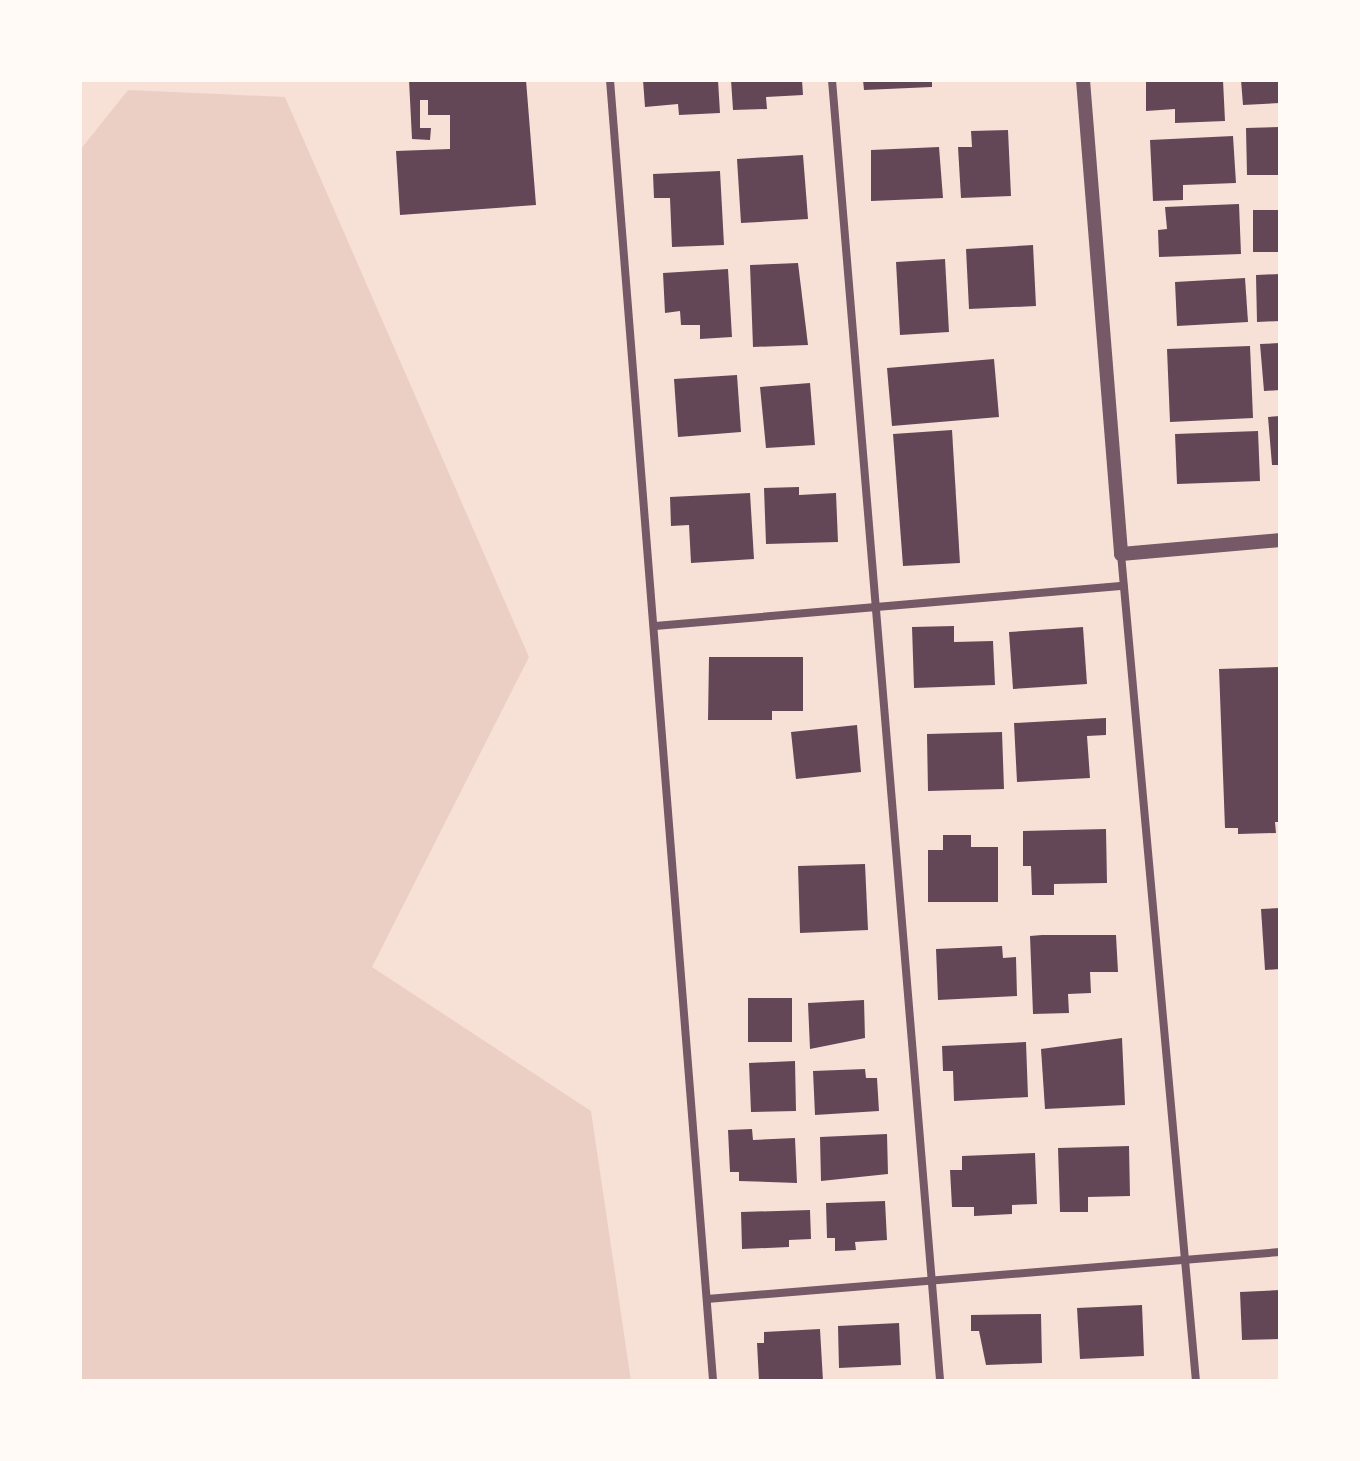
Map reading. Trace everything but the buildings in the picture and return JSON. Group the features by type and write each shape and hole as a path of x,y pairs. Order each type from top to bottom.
{"street":[{"path":"610,80 655,626 675,941 713,1381"},
{"path":"832,80 940,1381"},
{"path":"1083,80 1123,586 1196,1381"},
{"path":"1121,554 1280,540"},
{"path":"655,626 1123,586"},
{"path":"707,1299 1280,1252"}],"shaded area":[{"path":"128,90 285,97 529,657 372,967 591,1111 631,1381 80,1381 80,150"}]}
